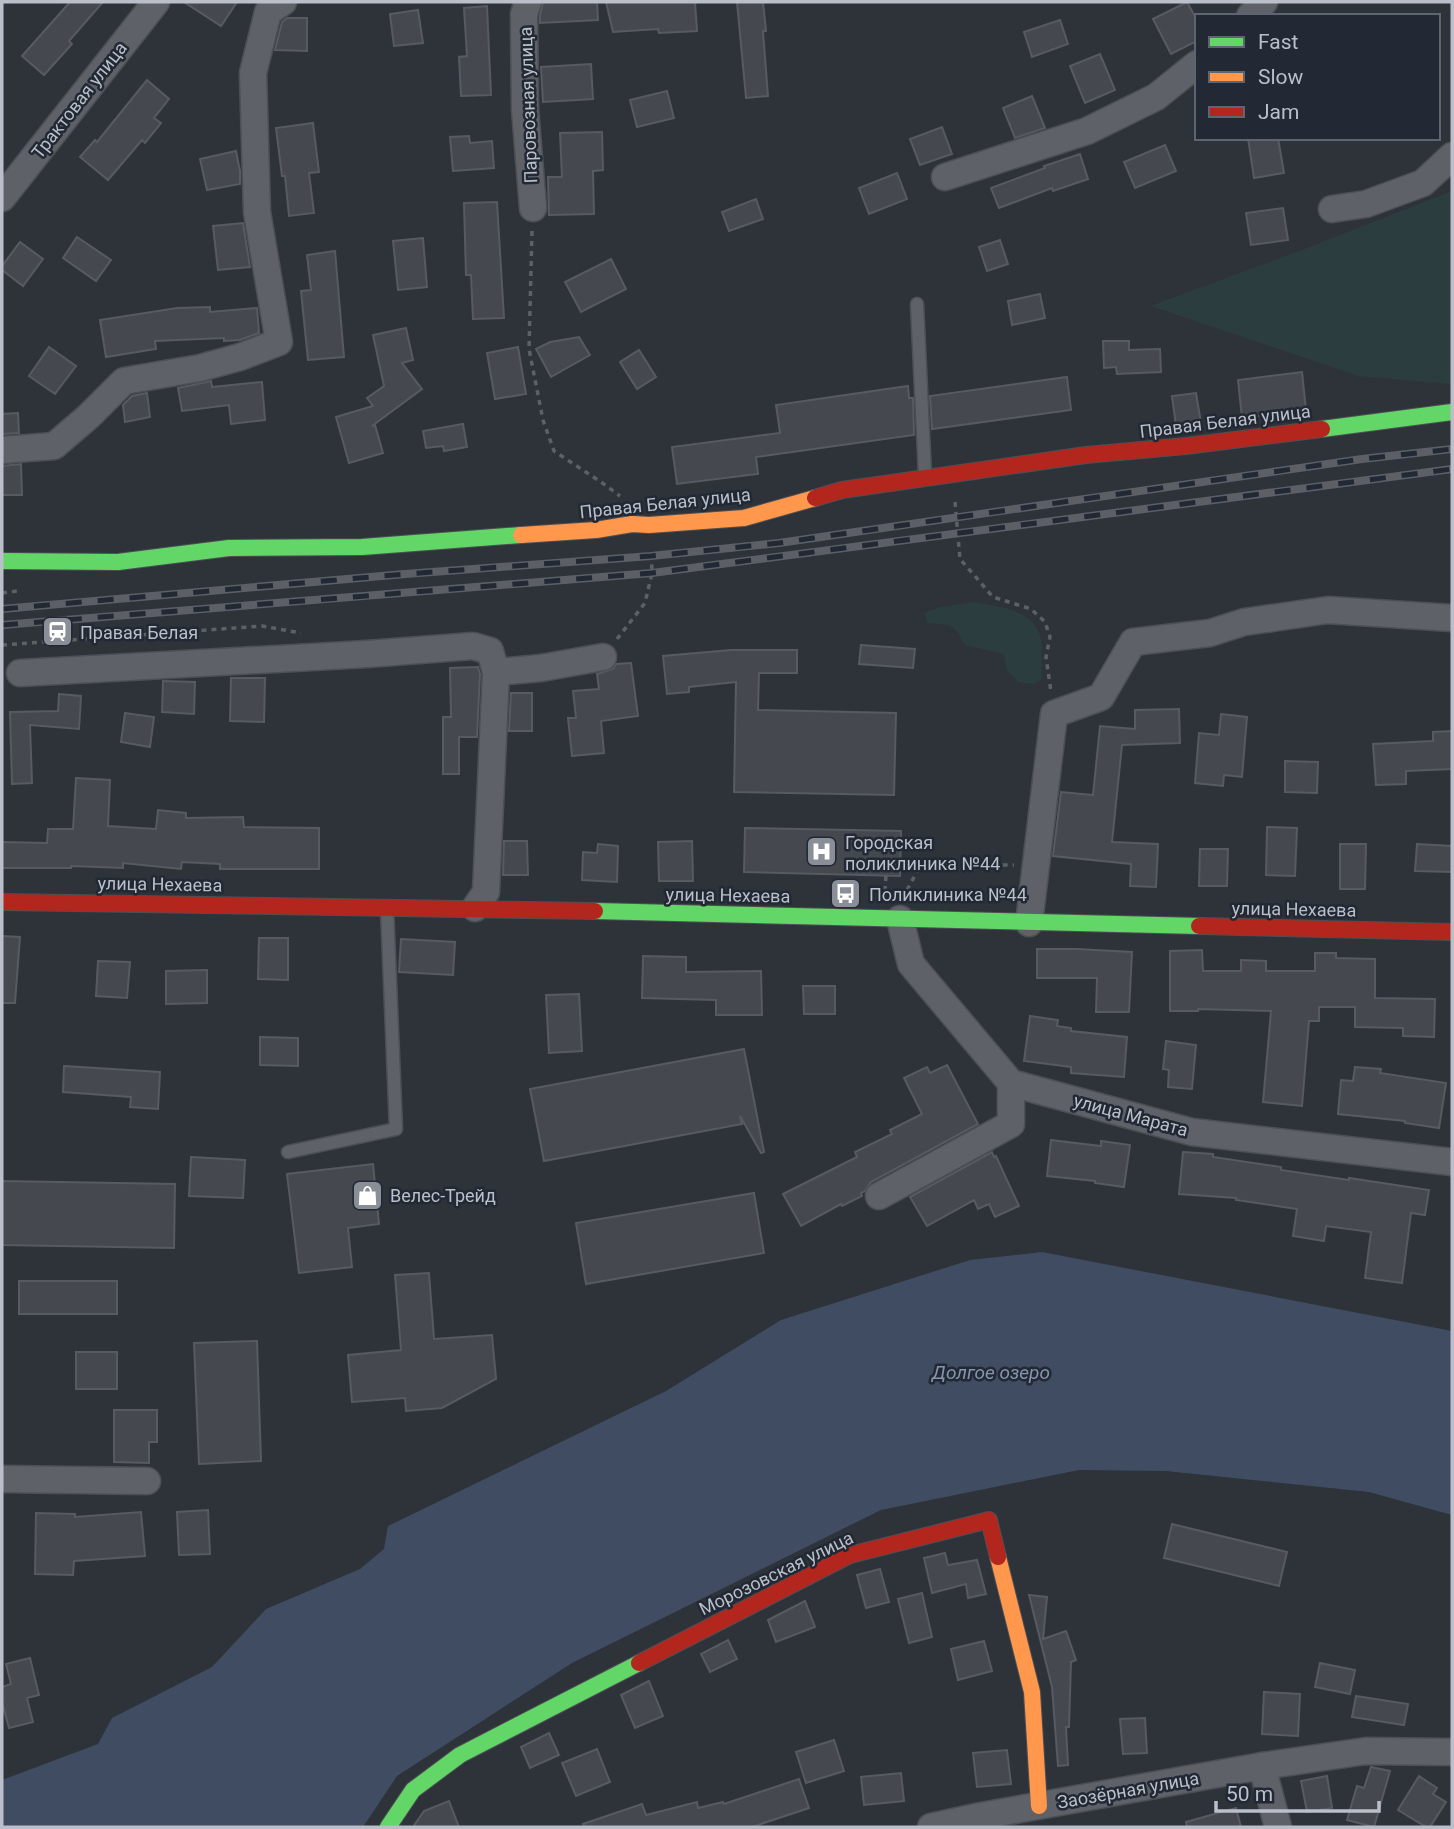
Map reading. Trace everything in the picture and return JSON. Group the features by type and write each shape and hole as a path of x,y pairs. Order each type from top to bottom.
{"street":[{"name":"Трактовая улица","path":"2,198 156,2"},
{"path":"2,450 54,446 124,381 200,368 279,342 257,212 253,73 268,12 283,2"},
{"name":"Паровозная улица","path":"528,2 524,14 525,109 533,208"},
{"path":"945,177 1087,131 1156,97 1195,66"},
{"path":"1332,209 1366,204 1423,183 1452,156"},
{"name":"Правая Белая улица","path":"2,561 118,562 229,548 362,547 596,530 632,524 649,526 744,518 842,491 1086,455 1186,446 1452,412"},
{"path":"1029,923 1054,715 1101,697 1133,642 1210,633 1244,622 1328,610 1452,618"},
{"path":"20,673 473,646 490,651 496,672 486,892 475,908"},
{"path":"496,672 541,668 603,657"},
{"name":"улица Нехаева","path":"2,902 387,908 901,909 1029,923 1452,932"},
{"path":"879,1196 1011,1124 1011,1083 911,964 901,909"},
{"name":"улица Марата","path":"1011,1083 1192,1132 1452,1163"},
{"path":"2,1479 147,1481"},
{"name":"Морозовская улица","path":"388,1827 413,1790 460,1755 772,1594 850,1555 989,1520 1032,1692 1039,1806"},
{"name":"Заозёрная улица","path":"931,1827 982,1822 1039,1806 1262,1766 1366,1751 1452,1752"},
{"path":"1262,1766 1278,1827"}],"lane":[{"path":"917,304 925,480"},
{"path":"288,1152 396,1129 387,908"}],"path":[{"path":"533,208 529,349 542,420 554,451 621,497 632,524"},
{"path":"955,495 960,559 993,597 1031,608 1045,622 1050,637 1046,657 1054,715"},
{"path":"603,657 645,603 653,573 649,526"},
{"path":"2,645 262,626"},
{"path":"901,909 920,866 1036,865"},
{"path":"885,885 886,875"}],"shaded area":[{"path":"1452,191 1452,384 1359,376 1151,306 1307,248"},
{"path":"973,602 1012,610 1036,626 1041,639 1041,680 1033,684 1019,682 1007,670 1004,654 965,645 950,625 928,623 924,613 940,607"}],"water":[{"name":"Долгое озеро","path":"1042,1252 1452,1331 1452,1515 1369,1492 1166,1471 1079,1470 881,1510 572,1663 397,1776 363,1827 2,1827 2,1780 98,1744 112,1718 212,1667 266,1609 360,1569 384,1549 388,1526 666,1391 781,1320 970,1260"}],"building":[{"path":"70,2 103,2 69,41 72,44 44,75 22,56"},
{"path":"184,2 237,2 221,26"},
{"path":"543,2 597,2 598,20 540,23"},
{"path":"606,2 695,2 697,31 659,33 658,29 613,32"},
{"path":"737,2 763,2 768,96 746,98"},
{"path":"1187,2 1195,16 1195,42 1171,54 1153,19"},
{"path":"487,6 491,95 461,96 459,57 467,56 464,8"},
{"path":"418,10 423,43 394,46 390,14"},
{"path":"287,18 307,18 307,51 275,50 282,22"},
{"path":"1060,20 1068,44 1032,57 1024,32"},
{"path":"1100,54 1115,90 1085,103 1070,66"},
{"path":"591,64 593,99 543,102 541,67"},
{"path":"147,80 169,99 154,118 161,123 145,143 142,140 108,180 80,157 95,140 97,142"},
{"path":"667,91 674,118 637,127 630,100"},
{"path":"1032,96 1045,128 1015,138 1003,108"},
{"path":"313,123 319,172 309,173 314,213 289,216 276,128"},
{"path":"942,127 952,154 920,165 910,139"},
{"path":"602,132 603,170 593,171 594,214 549,215 548,177 562,177 560,133"},
{"path":"469,136 470,143 492,141 494,168 453,171 450,137"},
{"path":"1248,140 1278,140 1284,173 1254,178"},
{"path":"1165,145 1176,171 1135,188 1124,162"},
{"path":"236,151 240,184 207,190 200,159"},
{"path":"1080,154 1088,179 1053,191 1052,188 999,208 991,188"},
{"path":"897,173 907,199 869,214 859,188"},
{"path":"756,199 763,219 729,231 722,212"},
{"path":"497,202 504,318 473,319 471,275 466,275 464,203"},
{"path":"1283,208 1288,240 1251,245 1246,213"},
{"path":"243,223 250,267 218,270 213,226"},
{"path":"77,237 111,260 96,281 63,258"},
{"path":"423,238 427,287 398,290 393,241"},
{"path":"1000,240 1008,264 987,271 979,247"},
{"path":"20,242 43,259 23,286 2,270 2,266"},
{"path":"335,251 344,357 308,360 301,291 311,290 307,255"},
{"path":"611,259 626,289 581,312 565,282"},
{"path":"1040,294 1045,318 1012,325 1008,301"},
{"path":"210,307 210,312 257,308 259,333 240,340 224,341 224,338 155,341 156,349 106,357 100,320 177,308"},
{"path":"406,328 413,360 402,363 422,389 372,426 375,425 383,453 349,463 336,417 373,406 367,398 384,386 373,335"},
{"path":"579,337 590,355 551,377 536,349 550,342"},
{"path":"1103,341 1129,341 1129,350 1160,349 1161,372 1117,374 1116,367 1104,368"},
{"path":"49,347 76,366 55,394 29,376"},
{"path":"518,347 526,394 495,399 487,353"},
{"path":"639,350 656,377 637,389 620,362"},
{"path":"1302,372 1306,410 1242,418 1238,380"},
{"path":"1067,377 1071,410 932,429 930,396"},
{"path":"211,381 212,387 262,382 265,420 231,424 229,405 182,411 178,388"},
{"path":"908,386 909,398 913,398 914,435 756,457 758,474 677,484 672,447 780,433 776,405"},
{"path":"147,393 150,417 125,422 123,405 132,396"},
{"path":"1196,393 1201,423 1176,426 1172,396"},
{"path":"18,413 19,433 2,434 2,414"},
{"path":"463,424 467,447 444,451 443,446 426,448 423,431"},
{"path":"21,464 22,495 2,495 2,466"},
{"path":"861,645 915,649 913,668 859,664"},
{"path":"731,650 797,650 797,673 759,673 758,710 896,713 894,795 734,792 736,682 689,687 689,692 667,694 663,656"},
{"path":"631,663 638,716 601,721 604,753 572,756 568,718 576,718 573,691 599,689 597,674 613,669 616,664"},
{"path":"478,667 477,737 459,737 459,774 443,774 443,717 451,717 450,668"},
{"path":"231,678 265,678 264,722 230,721"},
{"path":"163,681 195,682 194,714 162,712"},
{"path":"511,693 532,693 532,731 509,731"},
{"path":"59,694 81,696 79,729 30,725 32,783 12,784 10,712 58,711"},
{"path":"1179,709 1180,743 1122,745 1112,842 1158,844 1156,887 1130,886 1131,864 1053,856 1061,792 1093,795 1100,726 1135,729 1135,710"},
{"path":"125,713 154,717 150,747 121,742"},
{"path":"1221,714 1247,717 1242,777 1224,775 1223,786 1195,783 1199,733 1219,735"},
{"path":"1452,731 1452,769 1406,771 1406,784 1376,785 1373,744 1433,741 1433,732"},
{"path":"1285,761 1318,762 1317,793 1285,792"},
{"path":"76,778 110,780 108,826 156,829 158,810 186,813 186,818 243,817 244,827 319,828 319,869 220,869 220,864 182,862 181,869 123,863 123,868 2,868 2,842 47,843 48,829 73,829"},
{"path":"1267,827 1297,828 1295,876 1266,875"},
{"name":"Городская поликлиника №44","path":"745,828 901,831 900,876 744,872"},
{"path":"504,841 527,841 528,875 503,875"},
{"path":"692,841 693,881 659,881 658,842"},
{"path":"598,844 618,846 617,882 582,880 583,852 597,853"},
{"path":"1340,844 1366,844 1365,889 1340,889"},
{"path":"1417,844 1452,846 1452,872 1415,871"},
{"path":"1200,849 1228,849 1227,886 1199,886"},
{"path":"2,936 20,937 15,1003 2,1003"},
{"path":"259,938 288,938 288,980 258,979"},
{"path":"401,939 455,942 453,975 399,972"},
{"path":"1037,949 1132,952 1129,1012 1096,1012 1097,978 1037,978"},
{"path":"1202,950 1203,971 1241,971 1241,960 1266,961 1266,971 1315,971 1315,953 1336,953 1336,958 1375,959 1375,998 1435,999 1434,1037 1403,1036 1403,1028 1355,1027 1355,1007 1319,1007 1319,1021 1309,1021 1302,1106 1263,1102 1271,1011 1170,1011 1170,951"},
{"path":"643,956 686,957 686,972 761,971 762,1015 716,1015 716,1000 642,998"},
{"path":"98,961 130,962 127,998 96,996"},
{"path":"207,970 207,1003 166,1004 166,971"},
{"path":"803,986 835,986 835,1014 804,1014"},
{"path":"579,994 582,1051 549,1053 546,995"},
{"path":"1030,1016 1058,1020 1057,1026 1071,1028 1071,1031 1127,1037 1124,1077 1071,1073 1071,1067 1024,1061"},
{"path":"260,1037 298,1038 298,1066 260,1065"},
{"path":"1166,1041 1196,1045 1192,1089 1168,1087 1169,1070 1163,1069"},
{"path":"744,1049 764,1152 761,1153 740,1116 742,1124 544,1161 530,1089"},
{"path":"947,1065 978,1124 871,1182 861,1193 862,1196 801,1226 783,1194 857,1157 855,1152 892,1134 890,1130 922,1114 904,1078 927,1067 930,1073"},
{"path":"64,1066 160,1072 158,1109 130,1107 131,1097 63,1092"},
{"path":"1355,1067 1381,1069 1380,1073 1446,1083 1439,1128 1405,1121 1338,1114 1341,1080 1353,1081"},
{"path":"1051,1140 1101,1146 1101,1141 1130,1145 1124,1187 1047,1176"},
{"path":"992,1152 1019,1206 995,1217 989,1204 978,1209 974,1200 927,1226 910,1197"},
{"path":"1183,1152 1213,1154 1213,1157 1281,1167 1281,1170 1429,1190 1425,1215 1411,1213 1402,1283 1365,1278 1371,1232 1326,1226 1324,1241 1293,1236 1297,1209 1236,1198 1179,1194"},
{"path":"191,1157 245,1160 243,1198 189,1196"},
{"path":"373,1164 379,1224 348,1228 352,1267 299,1273 287,1174"},
{"path":"2,1181 175,1184 174,1248 2,1245"},
{"path":"754,1193 764,1253 586,1284 576,1223"},
{"path":"429,1273 434,1339 492,1335 496,1379 442,1408 406,1411 405,1398 352,1402 348,1355 401,1350 395,1275"},
{"path":"19,1281 117,1281 117,1314 19,1314"},
{"path":"257,1341 261,1461 199,1464 194,1343"},
{"path":"76,1352 117,1352 117,1389 76,1389"},
{"path":"114,1410 157,1410 157,1442 149,1442 149,1463 114,1462"},
{"path":"208,1510 210,1554 179,1555 177,1512"},
{"path":"141,1512 145,1556 74,1561 73,1575 35,1574 36,1513 75,1514 75,1517"},
{"path":"1172,1524 1287,1552 1279,1586 1164,1558"},
{"path":"945,1553 948,1565 977,1560 986,1594 968,1598 966,1584 932,1593 924,1558"},
{"path":"880,1569 889,1602 866,1608 857,1575"},
{"path":"922,1593 932,1637 909,1643 898,1599"},
{"path":"1029,1595 1047,1597 1043,1639 1066,1631 1076,1660 1071,1662 1069,1727 1066,1727 1068,1765 1058,1766 1052,1687"},
{"path":"805,1601 815,1627 776,1642 768,1620"},
{"path":"728,1640 737,1659 710,1672 701,1654"},
{"path":"984,1641 992,1671 958,1680 951,1649"},
{"path":"30,1658 39,1695 27,1698 33,1722 9,1728 2,1702 2,1687 11,1684 6,1664"},
{"path":"1320,1663 1355,1670 1350,1694 1315,1687"},
{"path":"649,1681 663,1716 635,1728 621,1695"},
{"path":"1264,1692 1300,1694 1298,1736 1262,1734"},
{"path":"1356,1696 1408,1704 1404,1725 1352,1717"},
{"path":"1145,1718 1147,1753 1123,1754 1120,1719"},
{"path":"549,1733 559,1755 530,1768 521,1747"},
{"path":"834,1740 844,1771 806,1783 796,1752"},
{"path":"597,1749 610,1782 576,1796 562,1763"},
{"path":"1007,1750 1011,1784 977,1787 973,1753"},
{"path":"1371,1767 1390,1771 1374,1827 1347,1820 1357,1786 1364,1788"},
{"path":"901,1773 904,1801 864,1805 861,1777"},
{"path":"1327,1776 1332,1808 1307,1812 1301,1781"},
{"path":"1419,1776 1437,1788 1433,1794 1446,1802 1430,1827 1398,1810"},
{"path":"799,1779 809,1808 752,1827 584,1827 583,1824 642,1804 646,1815 697,1802 698,1808 723,1802 724,1804"},
{"path":"449,1801 459,1827 413,1827 424,1811"},
{"path":"1236,1808 1241,1827 1187,1827 1186,1822"}],"railway":[{"path":"2,609 651,556 779,543 1362,459 1452,449"},
{"path":"2,625 652,573 1452,469"}],"traffic: fast":[{"path":"1322,429 1452,412"},
{"path":"2,561 118,562 229,548 362,547 521,535"},
{"path":"595,911 1199,926"},
{"path":"388,1827 413,1790 460,1755 639,1663"}],"traffic: slow":[{"path":"521,535 596,530 632,524 744,518 815,498"},
{"path":"998,1557 1032,1692 1039,1806"}],"traffic: jam":[{"path":"815,498 842,490 1086,455 1322,429"},
{"path":"2,902 595,911"},
{"path":"1199,926 1452,932"},
{"path":"639,1663 850,1555 989,1520 998,1557"}],"place":[{"name":"Правая Белая","path":"57,632"},
{"name":"Городская поликлиника №44","path":"822,852"},
{"name":"Поликлиника №44","path":"846,894"},
{"name":"Велес-Трейд","path":"367,1195"}]}
